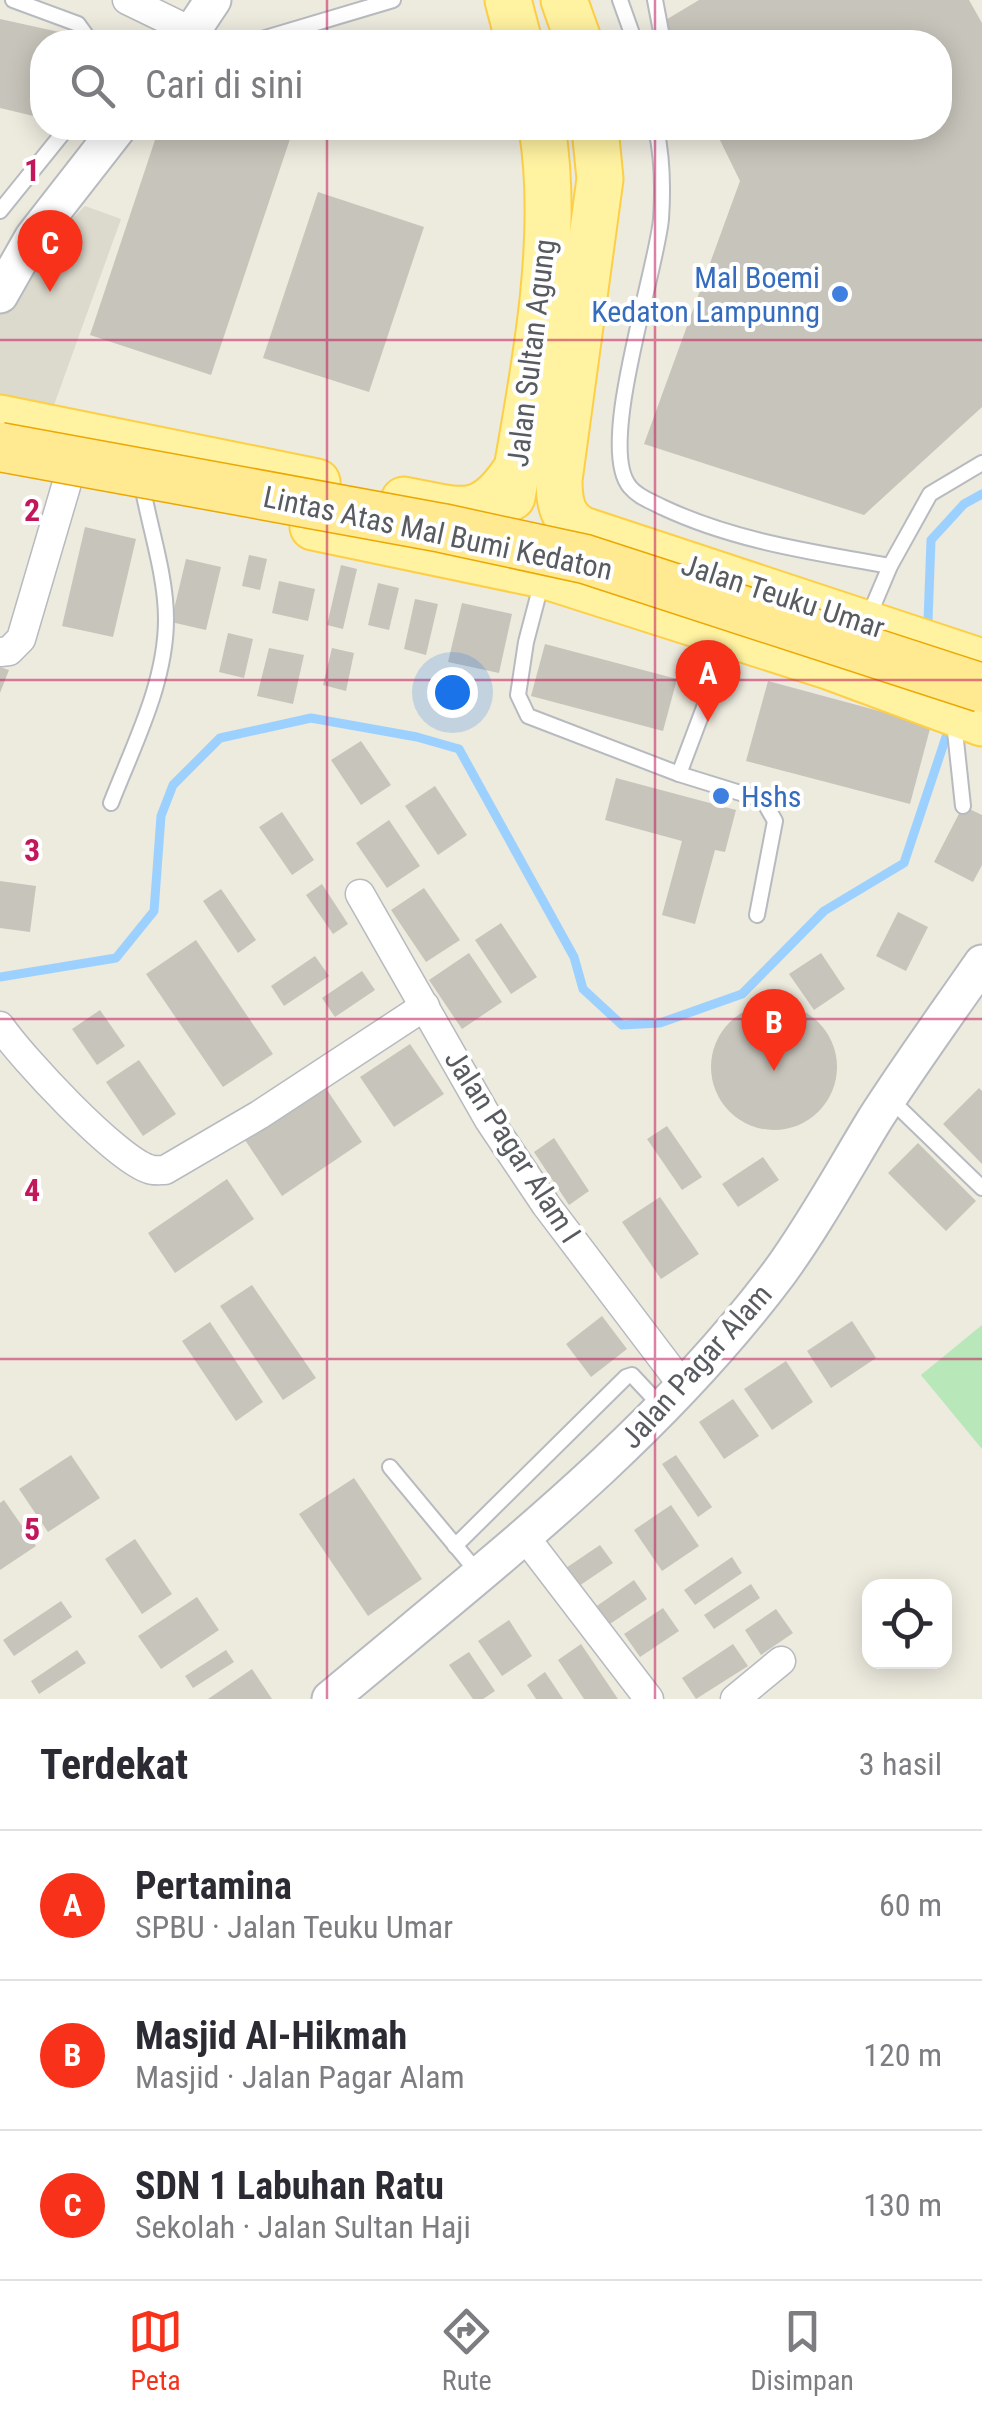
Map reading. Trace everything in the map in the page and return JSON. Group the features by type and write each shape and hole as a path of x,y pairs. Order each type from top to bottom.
{"highway":[{"name":"Lintas Atas Mal Bumi Kedaton","path":"0,446 442,528 585,559 968,724"}],"main road":[{"path":"508,0 515,30"},
{"path":"564,0 575,30"},
{"name":"Jalan Sultan Agung","path":"538,574 519,552 510,526 544,286 548,231 543,140"},
{"name":"Jalan Sultan Agung","path":"583,530 564,514 559,480 600,179 597,140"},
{"path":"0,418 444,508 468,509 491,501 517,468"},
{"name":"Jalan Teuku Umar","path":"0,464 143,490 538,574 734,637 968,724"},
{"path":"323,529 340,520 345,507 341,494 330,485"},
{"name":"Jalan Teuku Umar","path":"583,530 982,664"},
{"path":"734,637 762,640 782,629 782,614 760,588"},
{"path":"968,724 961,695 967,677 982,664"}],"street":[{"path":"127,0 177,30"},
{"path":"193,30 212,0"},
{"path":"0,295 32,236 108,140"},
{"path":"0,652 9,651 22,639 69,476"},
{"name":"Jalan Pagar Alam I","path":"360,894 490,1120 673,1397"},
{"name":"Jalan Pagar Alam","path":"330,1699 524,1537 622,1450 673,1397 780,1272 889,1098 982,963"},
{"path":"0,1026 18,1051 98,1132 148,1169 165,1170 259,1116 426,1006"},
{"path":"524,1537 648,1699"},
{"path":"735,1699 782,1662"}],"lane":[{"path":"13,0 78,24 82,30"},
{"path":"292,30 392,0"},
{"path":"620,0 631,30"},
{"path":"655,0 661,30"},
{"path":"0,212 57,140"},
{"path":"657,140 661,220 626,385 618,457 625,480 642,497 707,528 890,566"},
{"path":"866,623 890,566 930,494 982,463"},
{"path":"111,802 157,685 166,625 143,490"},
{"path":"538,574 518,695 528,716 679,774 763,800 776,820 757,915"},
{"path":"679,774 734,637"},
{"path":"962,806 968,724"},
{"path":"889,1098 982,1188"},
{"path":"455,1546 626,1377 632,1375 673,1397"},
{"path":"390,1467 478,1574"}],"shaded area":[{"path":"85,206 121,219 54,405 0,394 0,308 15,276"}],"green space":[{"path":"982,1325 982,1449 921,1375"}],"building":[{"name":"Mal Boemi Kedaton Lampunng","path":"699,0 969,0 982,23 982,407 864,515 644,444 740,181 720,140 952,140 952,30 668,30 664,21"},
{"path":"0,19 50,30 30,30 30,115 0,108"},
{"path":"155,140 290,140 211,375 90,335"},
{"path":"318,192 424,227 369,392 263,358"},
{"path":"85,527 136,539 113,637 62,626"},
{"path":"249,555 267,559 260,590 242,586"},
{"path":"186,559 221,567 206,630 171,622"},
{"path":"341,565 357,569 343,629 327,625"},
{"path":"279,581 315,589 308,621 272,613"},
{"path":"378,583 399,588 389,630 368,625"},
{"path":"415,599 438,604 426,655 404,649"},
{"path":"462,603 512,614 499,673 448,662"},
{"path":"228,633 253,639 244,678 219,672"},
{"path":"545,644 677,679 663,731 531,696"},
{"path":"269,648 304,655 293,704 257,696"},
{"path":"332,648 354,653 346,691 323,685"},
{"path":"0,667 9,670 0,693"},
{"path":"768,681 931,725 910,804 746,761"},
{"path":"361,741 391,785 361,805 331,760"},
{"path":"616,778 736,810 725,852 715,850 695,924 662,915 682,841 605,820"},
{"path":"435,786 467,835 438,855 405,806"},
{"path":"963,806 982,815 982,865 973,882 934,862"},
{"path":"282,812 314,860 292,875 259,827"},
{"path":"389,820 420,866 387,888 356,843"},
{"path":"0,881 36,886 30,932 0,928"},
{"path":"322,884 348,924 333,934 306,895"},
{"path":"424,888 460,940 426,962 391,910"},
{"path":"221,889 256,940 238,953 203,901"},
{"path":"898,912 928,927 906,971 876,956"},
{"path":"501,923 537,977 511,994 475,940"},
{"path":"196,940 273,1054 223,1087 146,974"},
{"path":"469,953 502,1002 462,1029 429,980"},
{"path":"821,953 845,989 814,1010 789,974"},
{"path":"315,956 329,976 284,1006 271,986"},
{"path":"362,971 375,990 335,1017 322,998"},
{"path":"774,1004 798,1009 819,1022 832,1043 837,1067 832,1091 819,1112 798,1125 774,1130 750,1125 729,1112 716,1091 711,1067 716,1043 729,1022 750,1009"},
{"path":"100,1010 125,1046 97,1065 72,1029"},
{"path":"410,1044 444,1094 394,1127 360,1077"},
{"path":"139,1060 176,1114 143,1136 106,1082"},
{"path":"325,1087 362,1142 282,1196 245,1140"},
{"path":"979,1088 982,1091 982,1164 943,1124"},
{"path":"667,1126 702,1177 682,1190 647,1139"},
{"path":"554,1138 589,1191 569,1205 534,1152"},
{"path":"918,1143 976,1201 946,1231 888,1173"},
{"path":"763,1157 779,1180 738,1207 722,1184"},
{"path":"227,1179 254,1219 175,1273 148,1233"},
{"path":"660,1197 699,1254 661,1279 622,1222"},
{"path":"252,1285 316,1378 283,1400 220,1306"},
{"path":"602,1316 627,1349 591,1377 566,1344"},
{"path":"852,1321 876,1358 831,1388 807,1351"},
{"path":"210,1322 263,1402 236,1421 182,1341"},
{"path":"786,1361 813,1402 772,1430 744,1389"},
{"path":"733,1399 759,1436 724,1459 699,1422"},
{"path":"71,1455 100,1498 48,1532 19,1489"},
{"path":"676,1455 712,1507 698,1517 662,1464"},
{"path":"354,1478 422,1579 368,1616 299,1514"},
{"path":"4,1500 36,1546 0,1570 0,1503"},
{"path":"671,1505 699,1546 662,1571 634,1530"},
{"path":"135,1539 172,1594 142,1614 105,1559"},
{"path":"600,1545 613,1563 573,1590 560,1572"},
{"path":"732,1557 742,1573 695,1605 684,1590"},
{"path":"634,1580 647,1599 607,1626 594,1608"},
{"path":"751,1584 760,1598 714,1629 704,1615"},
{"path":"197,1597 219,1630 161,1669 138,1636"},
{"path":"61,1601 72,1617 14,1656 3,1640"},
{"path":"663,1608 679,1631 640,1657 624,1634"},
{"path":"776,1609 793,1633 761,1655 745,1630"},
{"path":"509,1620 532,1656 502,1676 478,1641"},
{"path":"581,1644 618,1699 584,1699 558,1660"},
{"path":"733,1644 748,1666 696,1699 682,1678"},
{"path":"77,1650 86,1663 39,1694 31,1681"},
{"path":"226,1650 234,1662 193,1688 185,1676"},
{"path":"469,1652 495,1691 483,1699 473,1699 449,1665"},
{"path":"252,1669 272,1699 208,1699"},
{"path":"545,1672 563,1699 536,1699 527,1685"}],"waterway":[{"path":"928,621 931,540 964,504 982,494"},
{"path":"0,977 116,958 154,911 161,816 173,785 220,738 311,718 417,737 459,749 574,957 583,989 622,1025 660,1023 742,994 824,911 904,863 947,734"}],"place":[{"name":"SDN 1 Labuhan Ratu","path":"50,292"},
{"name":"Mal Boemi Kedaton Lampunng","path":"840,294"},
{"name":"Pertamina","path":"708,722"},
{"name":"Hshs","path":"721,796"},
{"name":"Masjid Al-Hikmah","path":"774,1071"}]}
